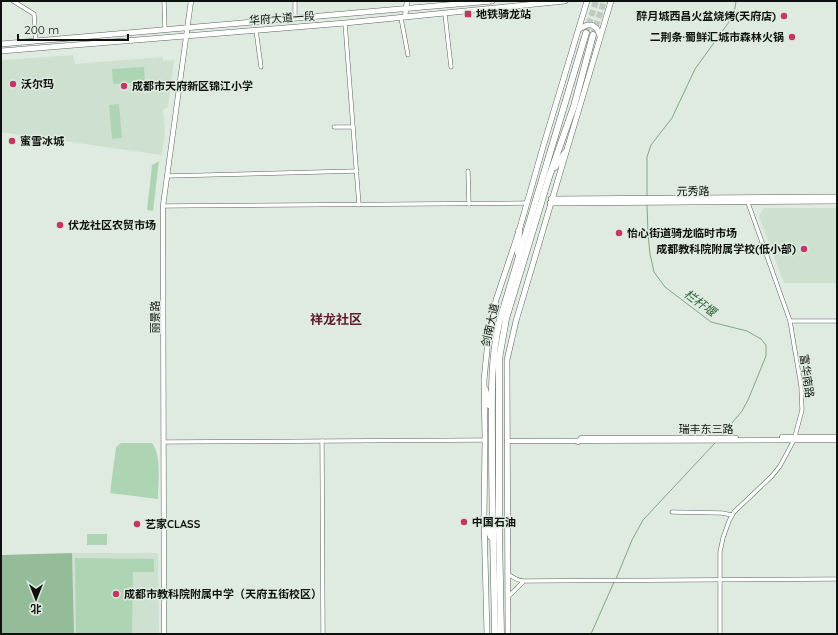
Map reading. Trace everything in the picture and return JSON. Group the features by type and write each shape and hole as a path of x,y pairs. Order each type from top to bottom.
{"highway":[{"name":"剑南大道","path":"495,634 492,446 492,371 494,347 499,323 586,33"},
{"name":"剑南大道","path":"501,634 498,522 499,359 506,319 549,177 574,106 593,35"},
{"path":"549,177 565,152"},
{"path":"517,266 519,231"},
{"path":"485,389 489,401 492,446"},
{"path":"484,518 493,544"}],"main road":[{"path":"1,44 492,1"},
{"name":"华府大道一段","path":"1,51 403,18 565,1"},
{"path":"487,634 484,518 485,389 486,358 491,322 496,300 519,231 587,1"},
{"path":"508,634 507,360 516,321 611,1"},
{"path":"579,29 587,25 592,25 597,29 600,36"},
{"name":"元秀路","path":"551,201 747,199 837,196"},
{"name":"元秀路","path":"747,199 837,201"}],"street":[{"path":"13,1 34,14 36,41"},
{"path":"164,1 165,29"},
{"name":"丽景路","path":"164,634 163,206 191,1"},
{"path":"295,1 295,18"},
{"path":"407,1 403,18 408,55"},
{"path":"445,14 451,67"},
{"path":"345,23 359,205"},
{"path":"256,30 261,67"},
{"path":"334,127 353,127"},
{"path":"167,176 356,171"},
{"path":"468,171 469,204"},
{"name":"富华南路","path":"720,634 720,552 723,538 732,515 772,476 788,454 795,439 802,410 802,398 790,321 747,199"},
{"path":"163,206 526,204"},
{"path":"790,321 837,321"},
{"name":"瑞丰东三路","path":"507,442 729,440 837,437"},
{"name":"瑞丰东三路","path":"795,439 837,440"},
{"path":"164,442 485,440"},
{"path":"322,442 323,634"},
{"path":"672,512 722,513 732,515"},
{"path":"507,573 520,581 837,579"},
{"path":"508,597 524,581"}],"shaded area":[{"path":"73,55 75,64 163,57 163,61 174,60 168,107 163,110 165,131 162,155 1,132 1,62 4,60"},
{"name":"成都教科院附属学校(低小部)","path":"764,208 837,208 837,283 784,283 759,216"},
{"name":"成都市教科院附属中学（天府五街校区）","path":"72,553 158,553 159,634 74,634"}],"green space":[{"path":"144,67 145,82 113,84 112,69"},
{"path":"119,104 122,138 112,139 109,105"},
{"path":"159,161 153,211 147,210 152,165"},
{"path":"121,443 152,443 155,448 158,462 158,499 110,493 116,447"},
{"path":"87,534 107,534 107,545 87,545"},
{"path":"72,553 74,634 1,634 1,555"},
{"name":"成都市教科院附属中学（天府五街校区）","path":"75,558 154,559 154,572 133,572 132,634 76,634"}],"waterway":[{"name":"栏杆堰","path":"647,196 647,157 651,145 672,118 695,69 729,22 735,8 736,1"},
{"name":"栏杆堰","path":"647,205 650,254 654,272 665,287 711,322 747,331 761,339 766,345 766,356 748,400 742,411 721,436"},
{"name":"栏杆堰","path":"616,579 632,540 643,520 715,443"},
{"name":"栏杆堰","path":"591,634 614,582"}],"tunnel":[{"path":"586,33 596,1"},
{"path":"593,35 604,1"}],"place":[{"name":"地铁骑龙站","path":"468,14"},
{"name":"醉月城西昌火盆烧烤(天府店)","path":"784,16"},
{"name":"二荆条·蜀鲜汇城市森林火锅","path":"792,37"},
{"name":"沃尔玛","path":"13,84"},
{"name":"成都市天府新区锦江小学","path":"124,86"},
{"name":"蜜雪冰城","path":"12,141"},
{"name":"伏龙社区农贸市场","path":"60,225"},
{"name":"怡心街道骑龙临时市场","path":"619,233"},
{"name":"成都教科院附属学校(低小部)","path":"804,249"},
{"name":"中国石油","path":"464,522"},
{"name":"艺家CLASS","path":"137,524"},
{"name":"成都市教科院附属中学（天府五街校区）","path":"116,594"}],"district":[{"name":"祥龙社区","path":"336,319"}]}
